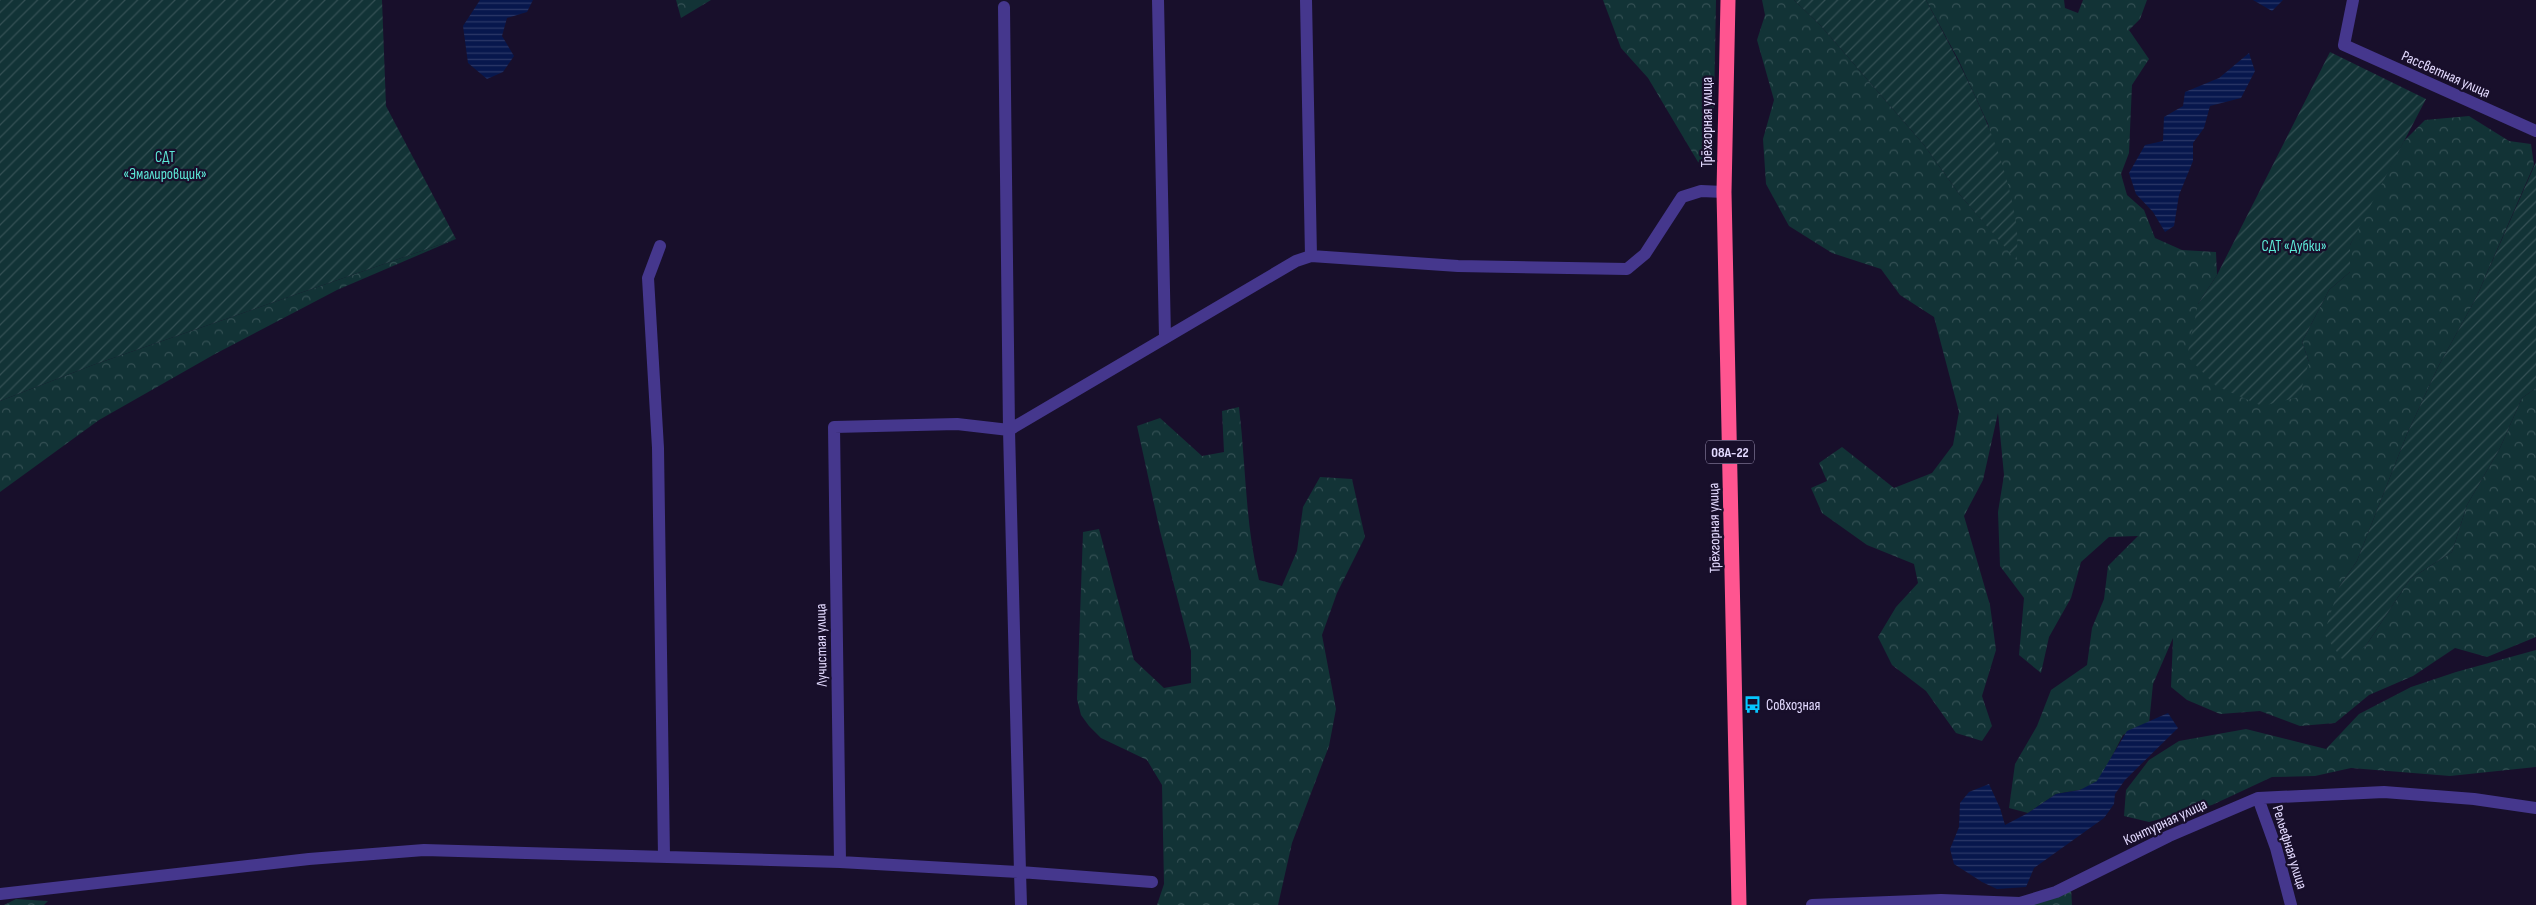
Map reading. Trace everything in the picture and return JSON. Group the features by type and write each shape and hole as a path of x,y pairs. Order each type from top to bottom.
{"highway":[{"name":"Трёхгорная улица","path":"1728,0 1724,192 1738,905"}],"street":[{"path":"1158,0 1166,338"},
{"path":"1306,0 1311,256"},
{"name":"Рассветная улица","path":"2353,0 2344,45 2536,132"},
{"path":"1004,7 1009,430 1021,905"},
{"path":"1009,430 1296,261 1311,256 1458,266 1627,270 1642,258 1682,197 1701,191 1724,192"},
{"path":"660,246 648,278 658,448 664,857"},
{"name":"Лучистая улица","path":"840,862 834,427 957,424 1009,430"},
{"name":"Контурная улица","path":"1812,905 1941,900 2020,903 2056,892 2169,836 2258,798 2384,792 2474,799 2536,808"},
{"name":"Рельефная улица","path":"2258,798 2276,848 2291,905"},
{"path":"0,894 309,859 424,850 840,862 1020,872 1152,882"}],"green space":[{"name":"СДТ «Эмалировщик»","path":"0,0 382,0 386,106 456,239 93,365 0,401"},
{"path":"676,0 711,0 681,18"},
{"path":"1603,0 1716,0 1713,161 1706,167 1698,162 1648,78 1621,48"},
{"path":"1762,0 1794,0 1821,26 1924,145 1960,195 2017,260 1988,124 1958,59 1926,0 2064,0 2065,8 2078,13 2083,0 2147,0 2140,19 2129,30 2149,59 2132,85 2129,153 2121,174 2127,195 2144,210 2155,238 2182,250 2216,252 2217,275 2198,304 2309,362 2302,342 2329,290 2350,272 2350,245 2404,141 2425,120 2469,116 2509,141 2531,144 2534,165 2476,298 2438,367 2407,434 2357,561 2339,587 2365,647 2410,579 2452,552 2467,505 2500,448 2522,398 2536,388 2536,637 2487,657 2455,648 2413,676 2369,695 2335,723 2300,726 2260,711 2220,714 2187,700 2171,687 2173,638 2153,684 2149,724 2123,735 2096,787 2056,794 2028,813 2009,808 2015,764 2037,726 2051,690 2087,665 2092,628 2104,599 2108,566 2138,536 2109,537 2081,562 2071,598 2049,637 2041,673 2019,655 2024,598 2000,566 1998,512 2004,475 1998,413 1983,480 1964,516 1990,605 1996,650 1982,696 1992,726 1982,741 1956,733 1926,691 1892,665 1878,637 1896,607 1918,583 1914,564 1867,545 1822,513 1811,488 1827,481 1819,463 1842,447 1894,488 1932,473 1953,445 1959,412 1934,317 1900,295 1881,269 1832,253 1789,226 1766,184 1763,139 1774,100 1757,40 1765,15"},
{"path":"1794,0 1926,0 1968,80 1992,135 2010,193 2016,222 2017,261 1960,195 1924,145 1821,26"},
{"name":"СДТ «Дубки»","path":"2330,52 2426,99 2350,245 2350,272 2329,290 2302,342 2309,362 2299,397 2262,406 2216,386 2187,356 2198,304 2217,275"},
{"path":"2536,162 2536,388 2522,398 2500,448 2467,505 2452,552 2410,579 2365,647 2342,659 2324,634 2339,587 2357,561 2407,434 2438,367 2476,298"},
{"path":"456,239 337,290 215,354 99,420 0,492 0,401 93,365"},
{"path":"1239,407 1248,516 1259,580 1282,586 1297,551 1303,507 1320,477 1352,479 1365,537 1337,593 1322,635 1336,709 1329,746 1292,843 1278,905 1157,905 1164,884 1162,785 1147,760 1101,738 1089,726 1081,715 1077,699 1083,532 1099,529 1134,660 1164,688 1191,683 1191,651 1160,531 1137,426 1160,418 1202,456 1224,452 1222,411"},
{"path":"2536,650 2536,767 2450,776 2351,768 2315,776 2272,777 2212,805 2149,822 2124,816 2126,790 2149,760 2179,741 2246,729 2326,749 2359,714 2411,687 2456,672"},
{"path":"2071,888 2072,905 2020,905"},
{"path":"16,899 48,901 44,905 4,905"}],"shaded area":[{"path":"480,0 533,0 527,12 507,18 502,36 514,56 503,72 487,79 468,63 463,26"},
{"path":"2253,0 2283,0 2272,11"},
{"path":"2249,53 2255,71 2241,98 2210,106 2204,128 2193,143 2193,161 2179,195 2174,226 2165,232 2153,212 2136,194 2129,173 2145,145 2163,141 2164,117 2183,106 2185,92 2219,78"},
{"path":"2168,713 2178,728 2125,780 2115,794 2114,804 2104,818 2034,868 2026,887 1997,889 1954,864 1950,849 1959,827 1960,803 1969,792 1989,784 2000,808 2005,825 2028,813 2056,794 2080,790 2097,781 2127,731"}],"place":[{"name":"Совхозная","path":"1752,705"}]}
